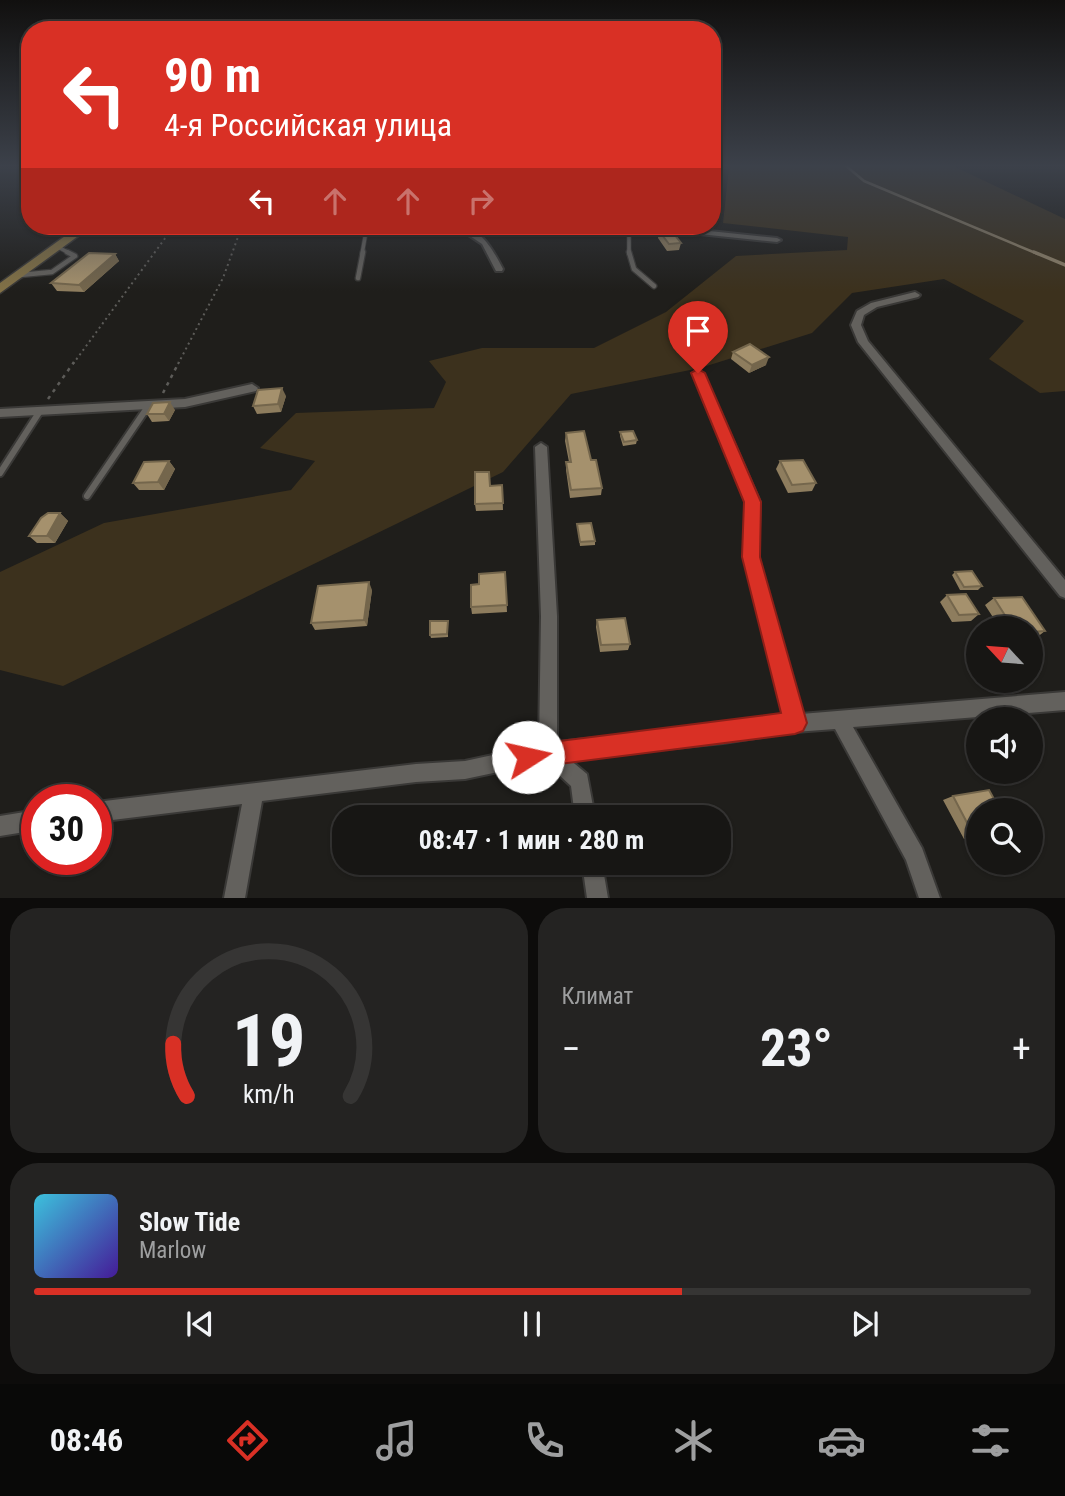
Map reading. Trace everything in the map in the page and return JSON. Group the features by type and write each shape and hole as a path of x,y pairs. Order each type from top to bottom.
{"main road":[{"path":"0,289 74,235"}],"street":[{"path":"721,234 777,240"},
{"path":"473,235 485,243 499,270"},
{"path":"915,295 874,305 860,313 856,325 863,342 1065,591"},
{"path":"698,373 753,502 751,557 795,723"},
{"path":"0,413 185,403 252,388"},
{"path":"541,447 549,616 548,752 580,781 583,805"},
{"path":"112,811 466,769 548,752 723,734 795,723 1065,701"},
{"path":"839,719 915,855 930,898"},
{"path":"234,898 254,793"},
{"path":"0,827 21,823"},
{"path":"595,875 598,898"}],"lane":[{"path":"358,278 365,235"},
{"path":"631,235 628,256 632,266 654,286"},
{"path":"58,247 75,256 82,256"},
{"path":"20,275 51,272 75,256"},
{"path":"88,496 153,405"},
{"path":"0,473 40,411"}],"path":[{"path":"40,411 168,235"},
{"path":"153,405 223,278 239,235"}],"shaded area":[{"path":"725,207 1039,207 1065,219 1065,391 1040,393 989,359 1024,321 944,279 852,293 812,333 700,368 571,394 503,472 63,686 0,670 0,572 104,523 291,490 315,461 260,448 296,413 434,408 446,382 429,361 482,348 594,348 666,312 736,256 847,250 848,237 723,223"}],"building":[{"path":"662,235 675,235 681,243 669,244"},
{"path":"89,253 115,254 79,285 51,283"},
{"path":"750,344 769,357 752,365 733,352"},
{"path":"282,388 278,404 253,406 258,390"},
{"path":"170,402 164,414 147,414 153,403"},
{"path":"584,431 591,460 596,460 602,488 571,490 566,462 571,462 566,433"},
{"path":"633,431 637,440 624,442 620,432"},
{"path":"803,460 816,483 792,485 780,461"},
{"path":"169,461 158,482 133,483 144,462"},
{"path":"475,472 489,472 490,486 502,485 503,503 475,504"},
{"path":"48,513 60,513 47,536 29,536 41,518"},
{"path":"591,523 595,541 580,542 577,524"},
{"path":"972,571 982,586 964,587 955,572"},
{"path":"505,572 507,605 471,607 471,585 479,584 479,574"},
{"path":"369,582 364,620 311,623 318,586"},
{"path":"966,594 979,614 959,615 947,595"},
{"path":"1022,597 1035,616 1005,616 994,598"},
{"path":"625,618 630,644 601,645 597,620"},
{"path":"430,621 448,621 447,634 430,635"},
{"path":"989,790 993,798 966,798 966,821 953,796"}],"waterway":[{"path":"926,207 1038,254"},
{"path":"1034,252 1065,265"}],"route":[{"path":"528,757 548,752 723,734 795,723 768,630 751,557 753,502 698,373"}]}
